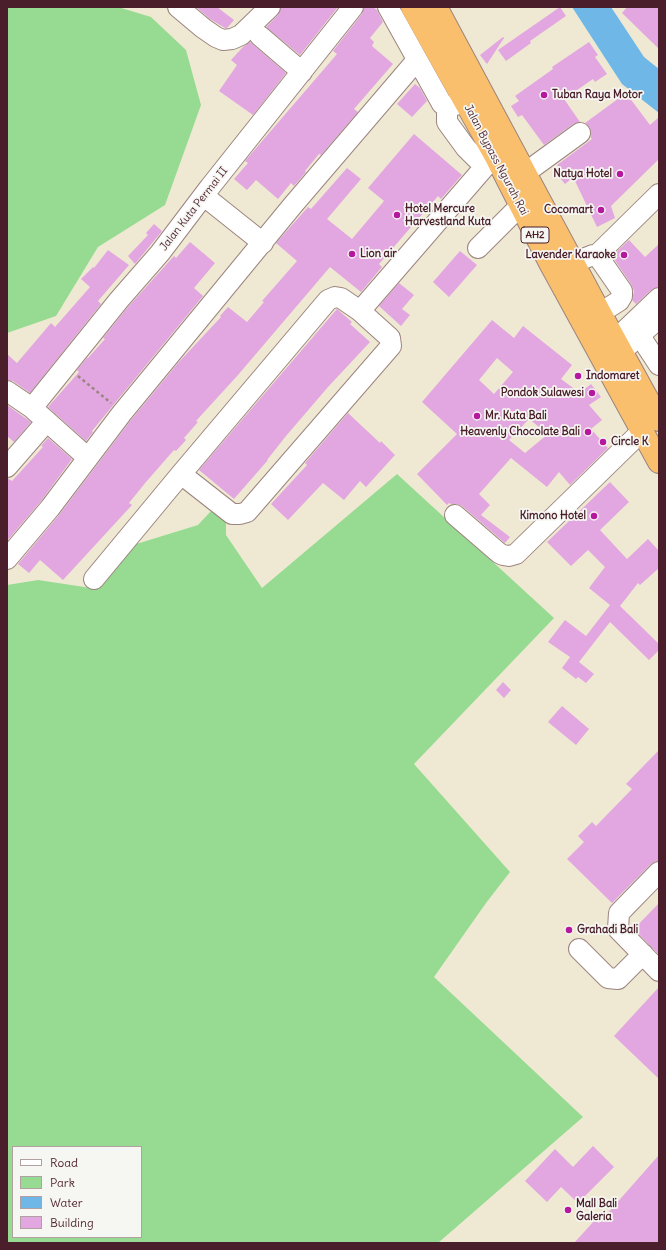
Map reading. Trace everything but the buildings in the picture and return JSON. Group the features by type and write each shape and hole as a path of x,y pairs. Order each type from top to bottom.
{"highway":[{"name":"Jalan Bypass Ngurah Rai","path":"412,7 457,105 490,160 653,409"},
{"name":"Jalan Bypass Ngurah Rai","path":"436,7 653,409 659,462"}],"street":[{"path":"178,7 203,28 223,40 232,39 241,35 262,9"},
{"name":"Jalan Kuta Permai II","path":"32,408 160,252 353,7"},
{"path":"388,7 442,104 457,105"},
{"path":"260,36 302,72"},
{"path":"8,556 50,508 122,413 293,205 417,60"},
{"path":"525,173 580,133"},
{"path":"360,311 490,160"},
{"path":"573,263 597,255 659,194"},
{"path":"204,196 263,243"},
{"path":"478,248 520,206"},
{"path":"597,255 622,291 622,296 619,301 600,313"},
{"path":"94,580 181,474 328,300 335,297 341,298 360,311 390,338 391,346 246,512 232,514 181,474"},
{"path":"618,346 659,298"},
{"path":"618,346 640,336 659,318"},
{"path":"640,336 659,365"},
{"path":"7,391 32,408 88,458"},
{"path":"455,515 498,553 509,556 516,554 653,409"},
{"path":"7,467 47,421"},
{"path":"659,872 619,913 618,929 659,971"},
{"path":"579,949 608,978 618,979 643,954"}],"path":[{"path":"66,366 122,413"}],"green space":[{"path":"7,7 118,7 151,17 186,50 201,105 165,205 98,247 56,316 7,333"},
{"path":"397,474 554,618 414,764 510,872 486,903 434,977 583,1117 438,1243 7,1243 7,585 38,580 91,588 133,545 198,525 211,511 226,521 226,535 262,588"}],"water":[{"path":"572,7 611,7 644,57 659,69 659,113 622,84"}],"place":[{"name":"Tuban Raya Motor","path":"544,95"},
{"name":"Natya Hotel","path":"620,174"},
{"name":"Cocomart","path":"601,210"},
{"name":"Hotel Mercure Harvestland Kuta","path":"397,215"},
{"name":"Lion air","path":"352,254"},
{"name":"Lavender Karaoke","path":"624,255"},
{"name":"Indomaret","path":"578,376"},
{"name":"Pondok Sulawesi","path":"592,393"},
{"name":"Mr. Kuta Bali","path":"477,416"},
{"name":"Heavenly Chocolate Bali","path":"588,432"},
{"name":"Circle K","path":"603,442"},
{"name":"Kimono Hotel","path":"594,516"},
{"name":"Grahadi Bali","path":"569,930"},
{"name":"Mall Bali Galeria","path":"568,1210"}]}
